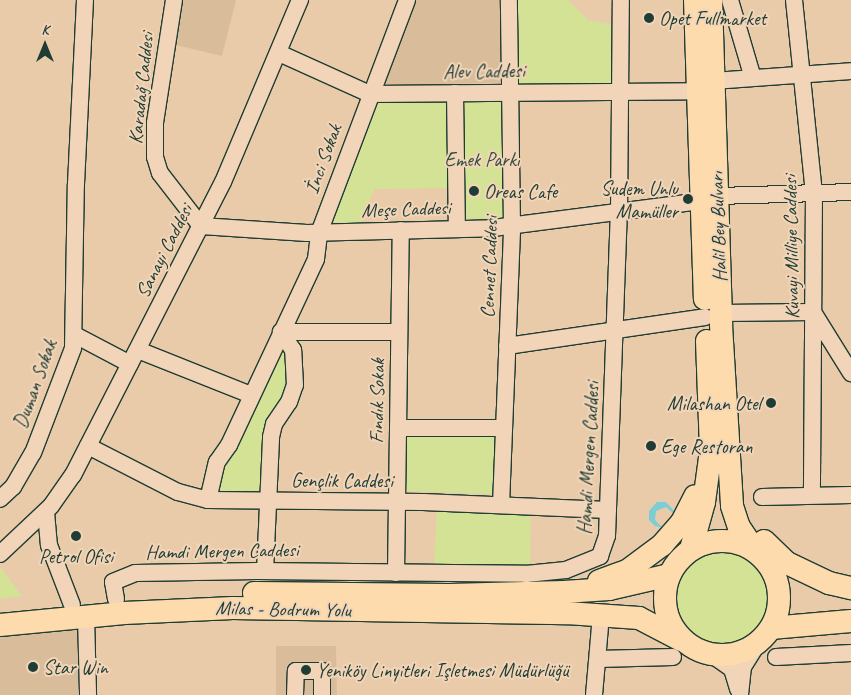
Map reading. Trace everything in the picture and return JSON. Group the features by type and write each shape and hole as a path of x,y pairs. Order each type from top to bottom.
{"highway":[{"name":"Halil Bey Bulvarı","path":"695,0 706,86 713,315 720,452"},
{"name":"Halil Bey Bulvarı","path":"706,86 711,0"},
{"path":"691,549 720,452"},
{"path":"720,452 738,527 762,558 780,596 765,635"},
{"path":"720,452 750,525 768,545 787,563 809,575 851,588"},
{"path":"566,603 627,571 662,545 690,510 720,452"},
{"path":"677,648 665,610 664,592 669,575 678,561 691,549 706,542 724,540 813,584 851,588"},
{"path":"566,603 609,589 669,575"},
{"name":"Milas - Bodrum Yolu","path":"0,625 79,610 116,599 201,593 566,603"},
{"path":"566,603 639,618 677,648 712,655 733,655 765,635 851,621"},
{"name":"Milas - Bodrum Yolu","path":"0,612 566,603"}],"street":[{"name":"Duman Sokak","path":"0,499 13,487 33,453 63,381 75,335 75,260 85,0"},
{"name":"Karadağ Caddesi","path":"174,0 155,123 155,157 160,173 200,226"},
{"name":"Sanayi Caddesi","path":"0,554 46,512 67,485 241,145 300,0"},
{"name":"İnci Sokak","path":"208,500 217,462 229,445 316,258 319,233 407,0"},
{"name":"Cennet Caddesi","path":"501,505 512,226 509,0"},
{"name":"Hamdi Mergen Caddesi","path":"116,599 113,582 125,575 264,571 526,574 582,566 594,561 603,551 608,510 619,213 621,0"},
{"path":"730,0 753,78"},
{"name":"Kuvayi Milliye Caddesi","path":"794,0 814,193 812,495"},
{"name":"Alev Caddesi","path":"280,53 370,94 621,92 706,86 753,78 851,71"},
{"path":"455,93 456,228"},
{"name":"Meşe Caddesi","path":"200,226 319,233 512,226 619,213 710,198 851,192"},
{"name":"Fındık Sokak","path":"396,573 401,230"},
{"path":"508,346 713,315 813,312 851,373"},
{"path":"281,332 400,332"},
{"path":"264,571 273,430 295,385 294,350 281,332"},
{"path":"75,335 134,357 251,395"},
{"path":"398,428 504,428"},
{"name":"Gençlik Caddesi","path":"88,446 178,492 208,500 397,501 608,510"},
{"path":"762,497 851,495"},
{"path":"46,512 49,545 79,610 88,695"},
{"path":"594,695 600,628"},
{"path":"740,694 743,667 765,635"},
{"path":"598,659 677,648"},
{"path":"776,657 851,654"},
{"path":"712,655 732,669 740,694"},
{"path":"295,695 296,671 322,671 322,695"}],"shaded area":[{"path":"175,0 236,0 222,56 176,45 182,11"},
{"path":"413,0 503,0 505,83 381,85"},
{"path":"78,621 79,695 0,695 0,632"},
{"name":"Yeniköy Linyitleri Işletmesi Müdürlüğü","path":"276,646 336,646 337,695 276,695"}],"green space":[{"path":"516,0 568,0 588,20 614,25 614,84 518,84"},
{"name":"Emek Parkı","path":"460,100 501,100 503,218 462,219"},
{"path":"448,101 448,188 374,189 361,223 328,222 373,102"},
{"path":"281,350 290,353 290,385 264,491 221,491 218,477"},
{"path":"495,434 493,494 406,491 406,435"},
{"path":"437,509 531,512 530,568 434,568"},
{"path":"721,547 740,551 756,562 767,578 771,597 767,616 756,632 740,643 721,647 702,643 686,632 675,616 671,597 675,578 686,562 702,551"},
{"path":"0,567 22,596 0,599"}],"water":[{"path":"657,502 666,502 675,512 675,515 666,507 656,511 655,520 663,528 655,526 649,520 649,511"}],"place":[{"name":"Opet Fullmarket","path":"649,18"},
{"name":"Oreas Cafe","path":"474,191"},
{"name":"Sudem Unlu Mamüller","path":"688,199"},
{"name":"Milashan Otel","path":"771,403"},
{"name":"Ege Restoran","path":"651,446"},
{"name":"Petrol Ofisi","path":"76,536"},
{"name":"Star Win","path":"33,667"},
{"name":"Yeniköy Linyitleri Işletmesi Müdürlüğü","path":"306,670"}]}
